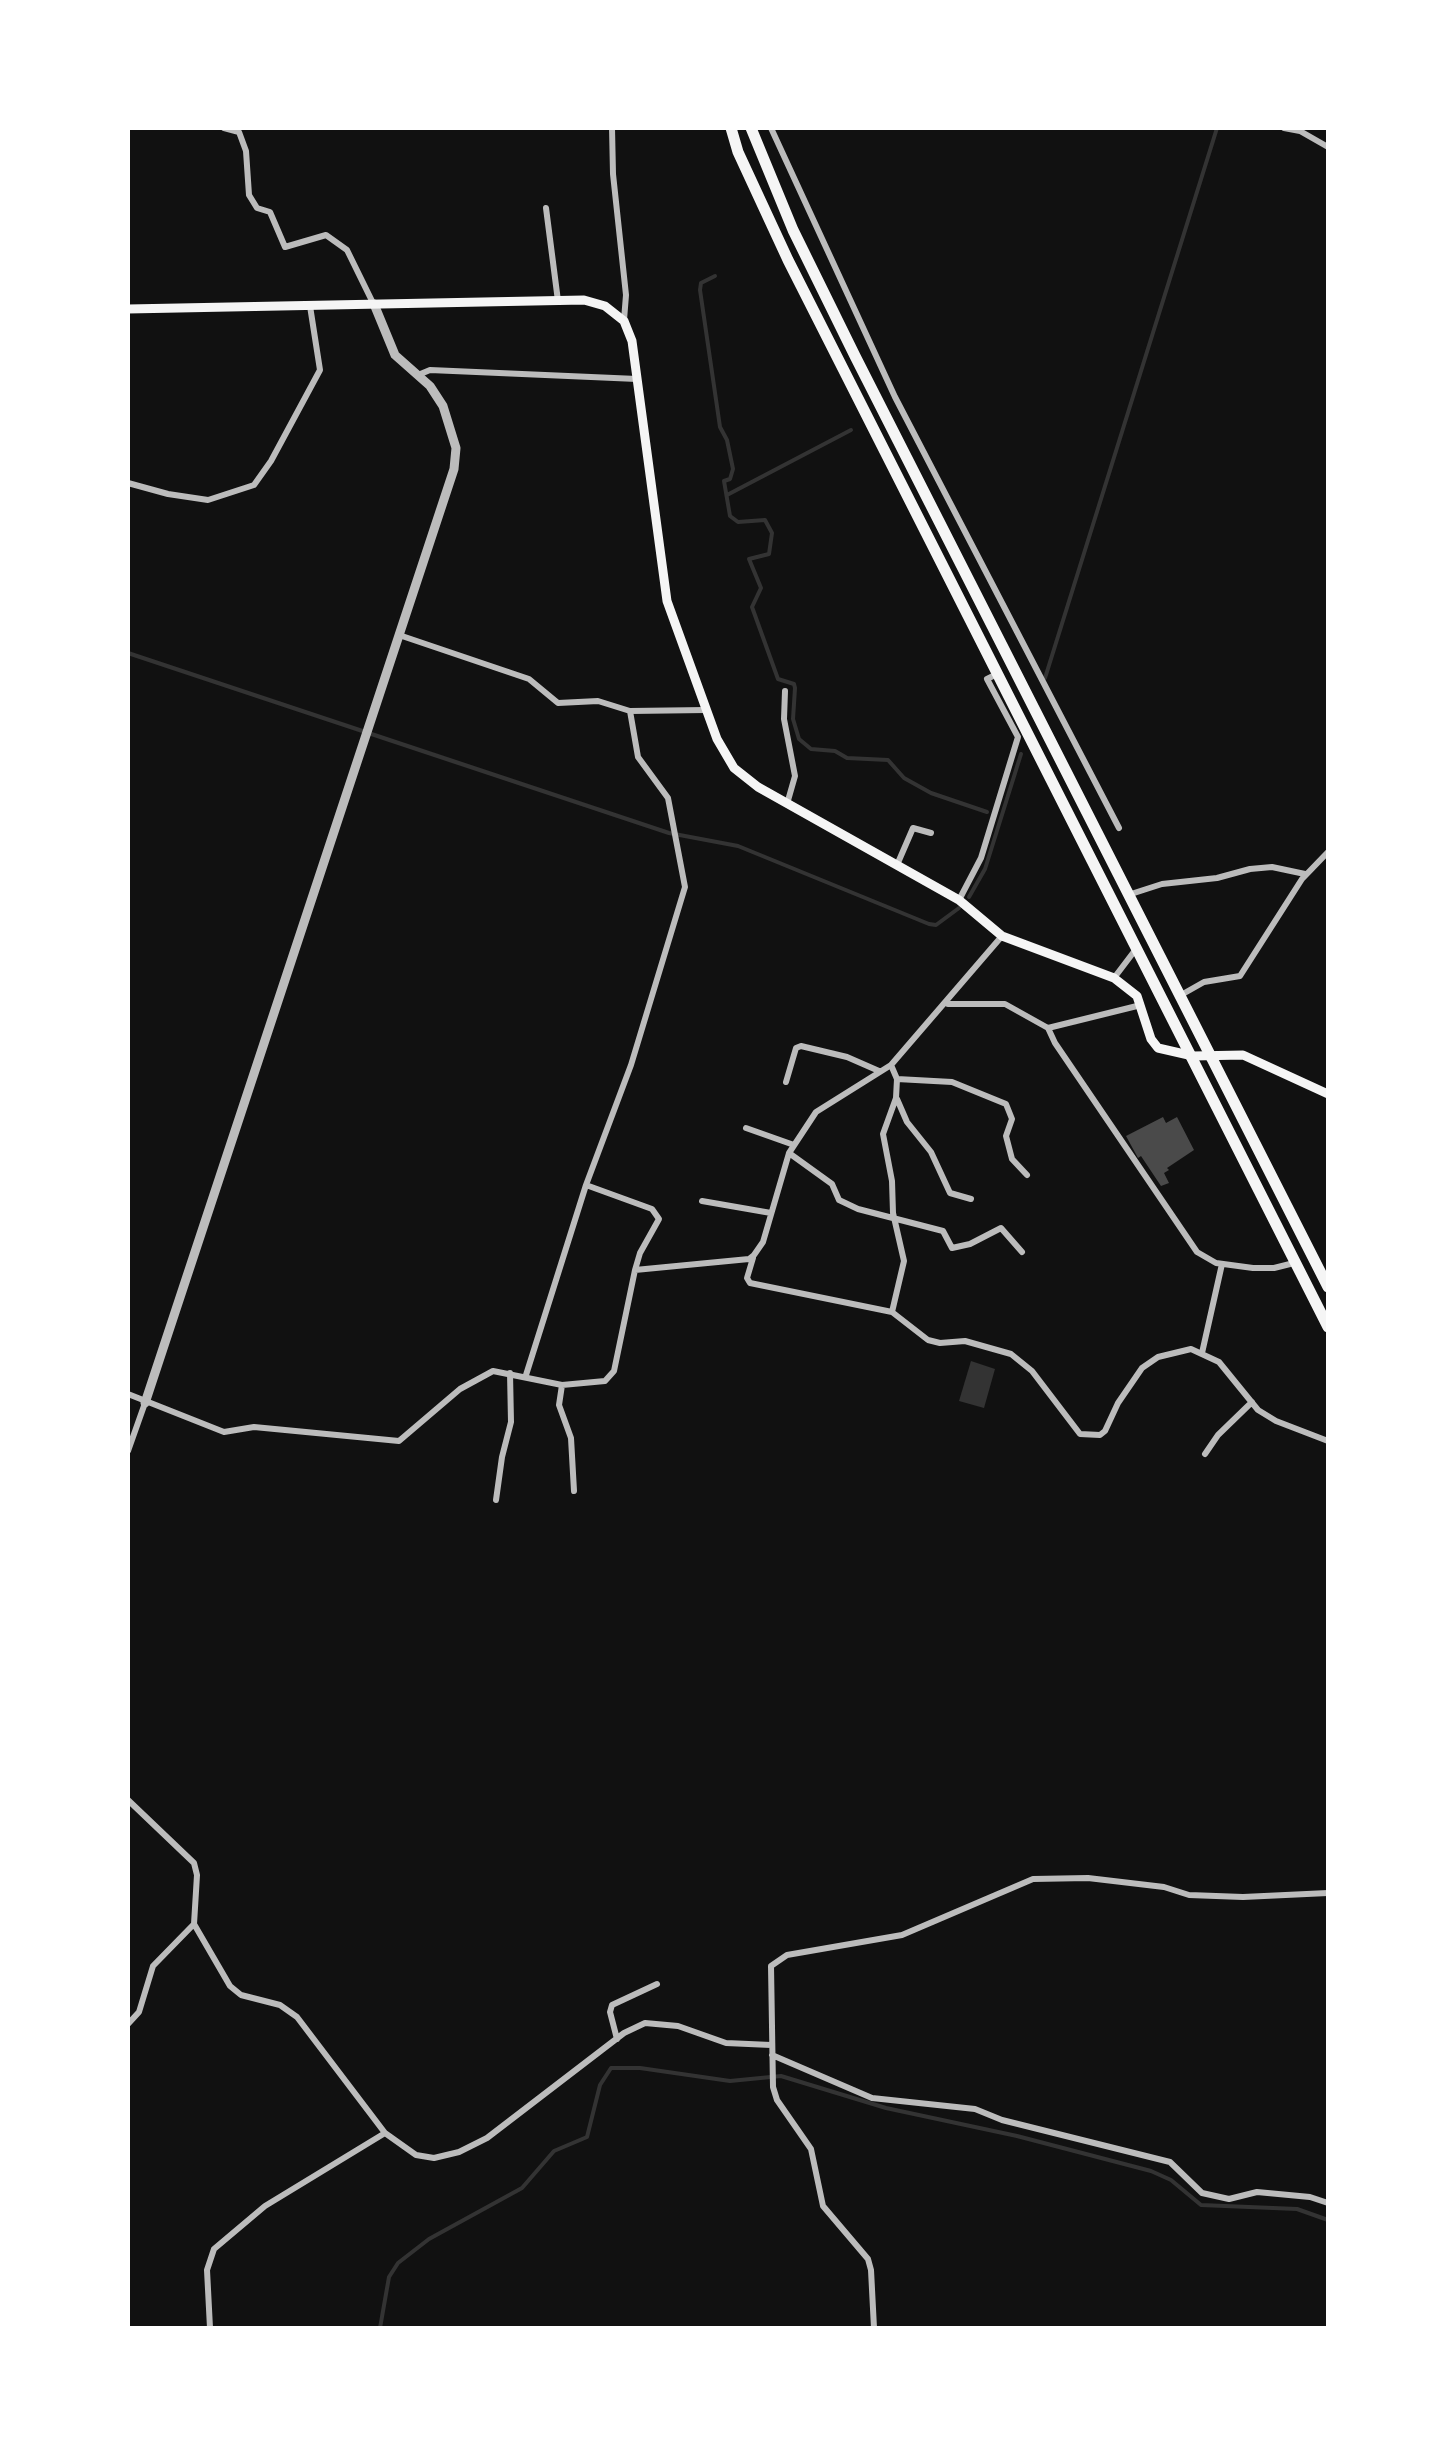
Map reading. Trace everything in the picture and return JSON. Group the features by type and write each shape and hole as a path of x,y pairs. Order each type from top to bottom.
{"highway":[{"path":"731,128 788,260 1328,1327"},
{"path":"750,128 776,193 848,341 1327,1279"}],"main road":[{"path":"128,309 596,302 624,321 632,342 666,601 724,756 734,768 758,788 959,900 1002,936 1128,986 1141,1005 1151,1039 1158,1048 1193,1056 1213,1058 1230,1054 1255,1058 1328,1094"}],"street":[{"path":"128,1451 450,484 456,448 444,406 430,386 394,355 357,264 347,250 326,235 286,246 270,212 257,208 249,195 246,151 239,132 224,128"},
{"path":"612,128 626,294 624,321"},
{"path":"771,128 895,398 1119,828"},
{"path":"1284,128 1303,129 1328,147"},
{"path":"546,208 558,301"},
{"path":"128,483 208,500 254,484 271,461 320,370 310,306"},
{"path":"418,376 430,370 637,379"},
{"path":"398,635 530,679 558,703 598,702 630,711 707,710"},
{"path":"959,900 981,858 1018,737 987,680 1000,673"},
{"path":"785,691 784,719 794,776 787,804"},
{"path":"526,1375 685,888 668,798 638,757 630,711"},
{"path":"897,866 913,828 931,833"},
{"path":"1181,995 1204,982 1240,976 1306,874 1328,852"},
{"path":"1130,894 1162,884 1194,882 1250,869 1272,867 1306,874"},
{"path":"1002,936 891,1065 816,1112 790,1153 762,1242 754,1255 747,1278 750,1283 892,1312 928,1340 940,1344 965,1341 1011,1354 1032,1371 1080,1434 1100,1436 1105,1431 1142,1368 1174,1351 1191,1349 1219,1362 1252,1402 1276,1421 1328,1441"},
{"path":"1114,978 1136,949"},
{"path":"946,1004 1005,1004 1048,1028 1197,1252 1222,1264 1274,1268 1296,1262"},
{"path":"1048,1028 1141,1005"},
{"path":"786,1082 796,1048 802,1046 847,1057 880,1071"},
{"path":"891,1065 897,1079 896,1098 883,1134 904,1261 892,1312"},
{"path":"897,1079 952,1082 1006,1104 1012,1119 1006,1136 1012,1158 1027,1176"},
{"path":"896,1098 907,1122 931,1152 950,1193 971,1198"},
{"path":"746,1128 794,1145"},
{"path":"790,1153 832,1184 839,1200 858,1209 943,1230 952,1248 970,1244 1001,1228 1022,1252"},
{"path":"128,1394 224,1432 254,1427 400,1442 460,1389 492,1371 562,1385 606,1380 614,1371 640,1253 659,1219 652,1209 586,1186"},
{"path":"702,1201 770,1213"},
{"path":"635,1270 749,1259 754,1255"},
{"path":"1202,1353 1222,1264"},
{"path":"496,1500 511,1422 510,1373"},
{"path":"562,1385 559,1404 572,1438 574,1491"},
{"path":"1205,1454 1218,1435 1252,1402"},
{"path":"128,1800 194,1863 194,1924 230,1986 241,1995 280,2005 296,2017 385,2133 416,2156 434,2158 459,2152 486,2138 617,2039 645,2023 662,2023 726,2043 771,2045"},
{"path":"874,2328 872,2270 868,2260 823,2206 812,2149 776,2100 771,1966 787,1955 902,1934 1033,1879 1088,1878 1164,1887 1189,1895 1328,1893"},
{"path":"128,2024 139,2012 153,1966 194,1924"},
{"path":"617,2039 612,2005 657,1984"},
{"path":"772,2055 872,2098 975,2108 1002,2120 1170,2162 1202,2192 1229,2198 1258,2192 1310,2196 1328,2203"},
{"path":"210,2328 207,2270 214,2250 265,2206 385,2133"}],"shaded area":[{"path":"971,1361 995,1369 984,1408 959,1401"}],"building":[{"path":"1163,1117 1166,1123 1177,1117 1194,1150 1167,1168 1164,1173 1169,1183 1161,1186 1126,1136"}],"waterway":[{"path":"1045,678 1217,128"},
{"path":"715,276 701,283 700,290 720,427 733,469 730,479 724,481 730,516 738,522 765,520 772,533 769,554 749,559 761,588 752,607 778,679 794,684 793,719 799,739 811,749 835,751 847,758 888,760 904,778 931,793 987,812"},
{"path":"727,495 851,430"},
{"path":"128,653 669,833 738,846 929,924 936,925 959,908"},
{"path":"969,897 985,869 1021,754"},
{"path":"380,2328 389,2277 398,2263 429,2239 522,2188 554,2151 587,2137 600,2085 611,2068 640,2068 730,2081 781,2076 886,2108 1017,2136 1151,2171 1171,2180 1201,2205 1297,2209 1328,2220"}]}
